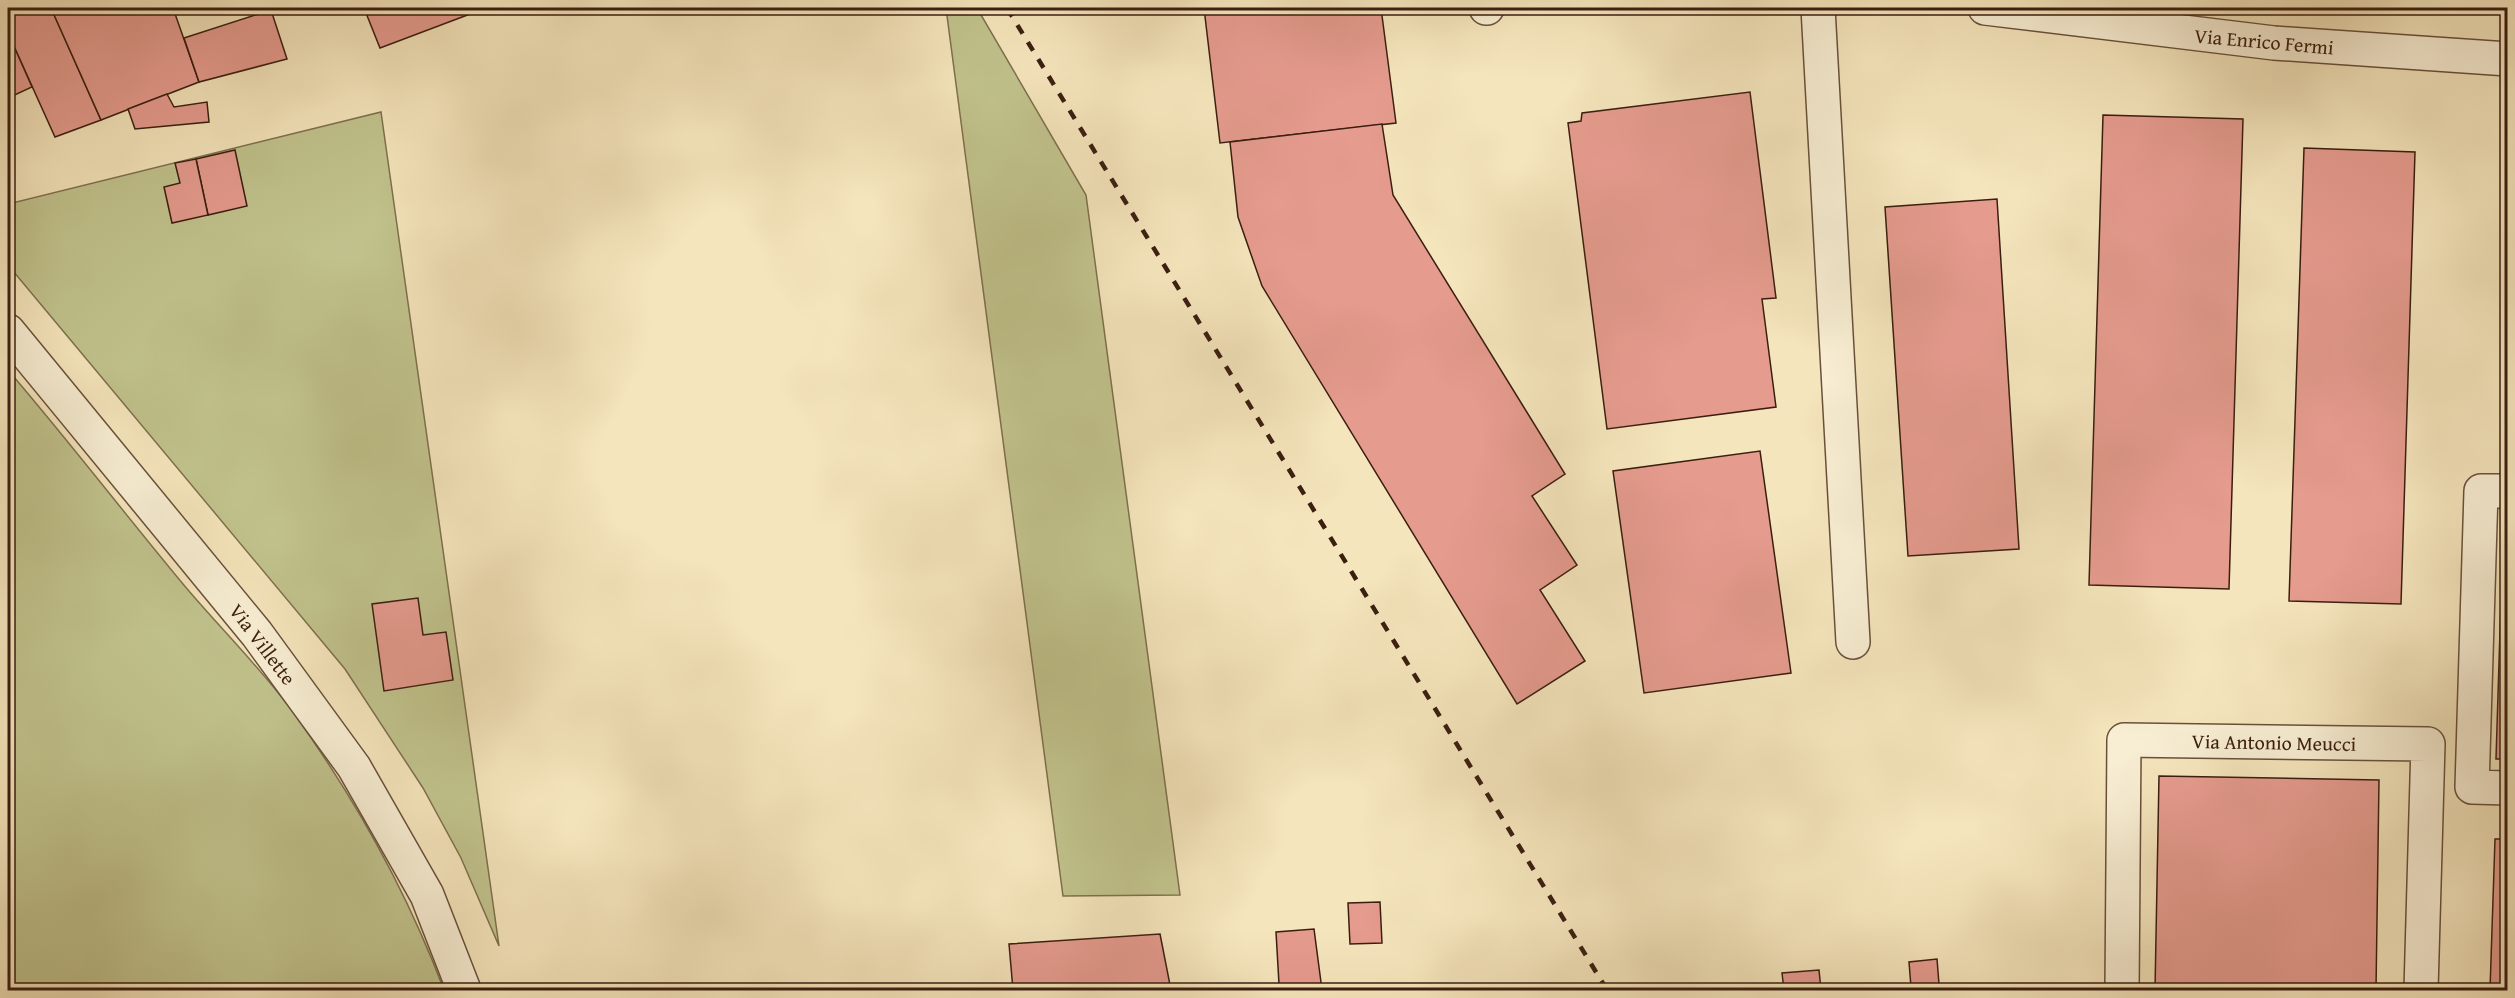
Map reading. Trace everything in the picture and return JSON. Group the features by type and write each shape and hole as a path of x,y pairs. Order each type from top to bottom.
{"street":[{"path":"1818,8 1853,642"},
{"name":"Via Enrico Fermi","path":"1985,8 2239,40 2508,59"},
{"name":"Via Villette","path":"8,331 257,633 354,767 427,895 464,990"},
{"path":"2508,491 2481,491 2472,787 2508,788"},
{"name":"Via Antonio Meucci","path":"2122,990 2124,740 2428,744 2421,990"}],"green space":[{"path":"946,8 977,8 1086,195 1180,895 1063,896"},
{"path":"381,112 499,946 461,858 423,788 345,669 8,265 8,204"},
{"path":"8,370 183,584 293,712 358,811 378,846 413,917 444,990 8,990"}],"building":[{"path":"8,8 51,8 101,120 55,137 8,33"},
{"path":"51,8 173,8 199,82 101,120"},
{"path":"364,8 486,8 380,48"},
{"path":"1204,8 1381,8 1396,123 1220,143"},
{"path":"271,10 287,59 199,82 184,38"},
{"path":"8,33 32,87 8,98"},
{"path":"1750,92 1776,298 1762,299 1776,407 1607,429 1568,123 1581,121 1582,113"},
{"path":"167,94 174,107 207,102 209,122 135,129 128,109"},
{"path":"2103,115 2243,119 2229,589 2089,585"},
{"path":"1382,124 1393,195 1565,474 1532,496 1577,565 1540,590 1585,661 1517,704 1262,286 1238,217 1230,142"},
{"path":"2304,148 2415,152 2401,604 2289,601"},
{"path":"235,150 247,206 208,215 196,159"},
{"path":"196,159 208,215 172,223 164,187 180,183 175,163"},
{"path":"1997,199 2019,549 1908,556 1885,207"},
{"path":"1760,451 1791,673 1644,693 1613,471"},
{"path":"2504,503 2508,503 2508,759 2496,759"},
{"path":"418,598 423,635 446,632 453,680 384,691 372,604"},
{"path":"2159,776 2379,780 2376,990 2155,990"},
{"path":"2495,839 2508,839 2508,990 2490,990"},
{"path":"1380,902 1382,943 1350,944 1348,903"},
{"path":"1314,929 1322,990 1244,990 1243,986 1279,984 1276,932"},
{"path":"1160,934 1171,990 1013,990 1009,944"},
{"path":"1937,959 1939,984 1911,987 1909,962"},
{"path":"1819,970 1821,990 1784,990 1782,973"}],"railway":[{"path":"1007,8 1607,990"}]}
